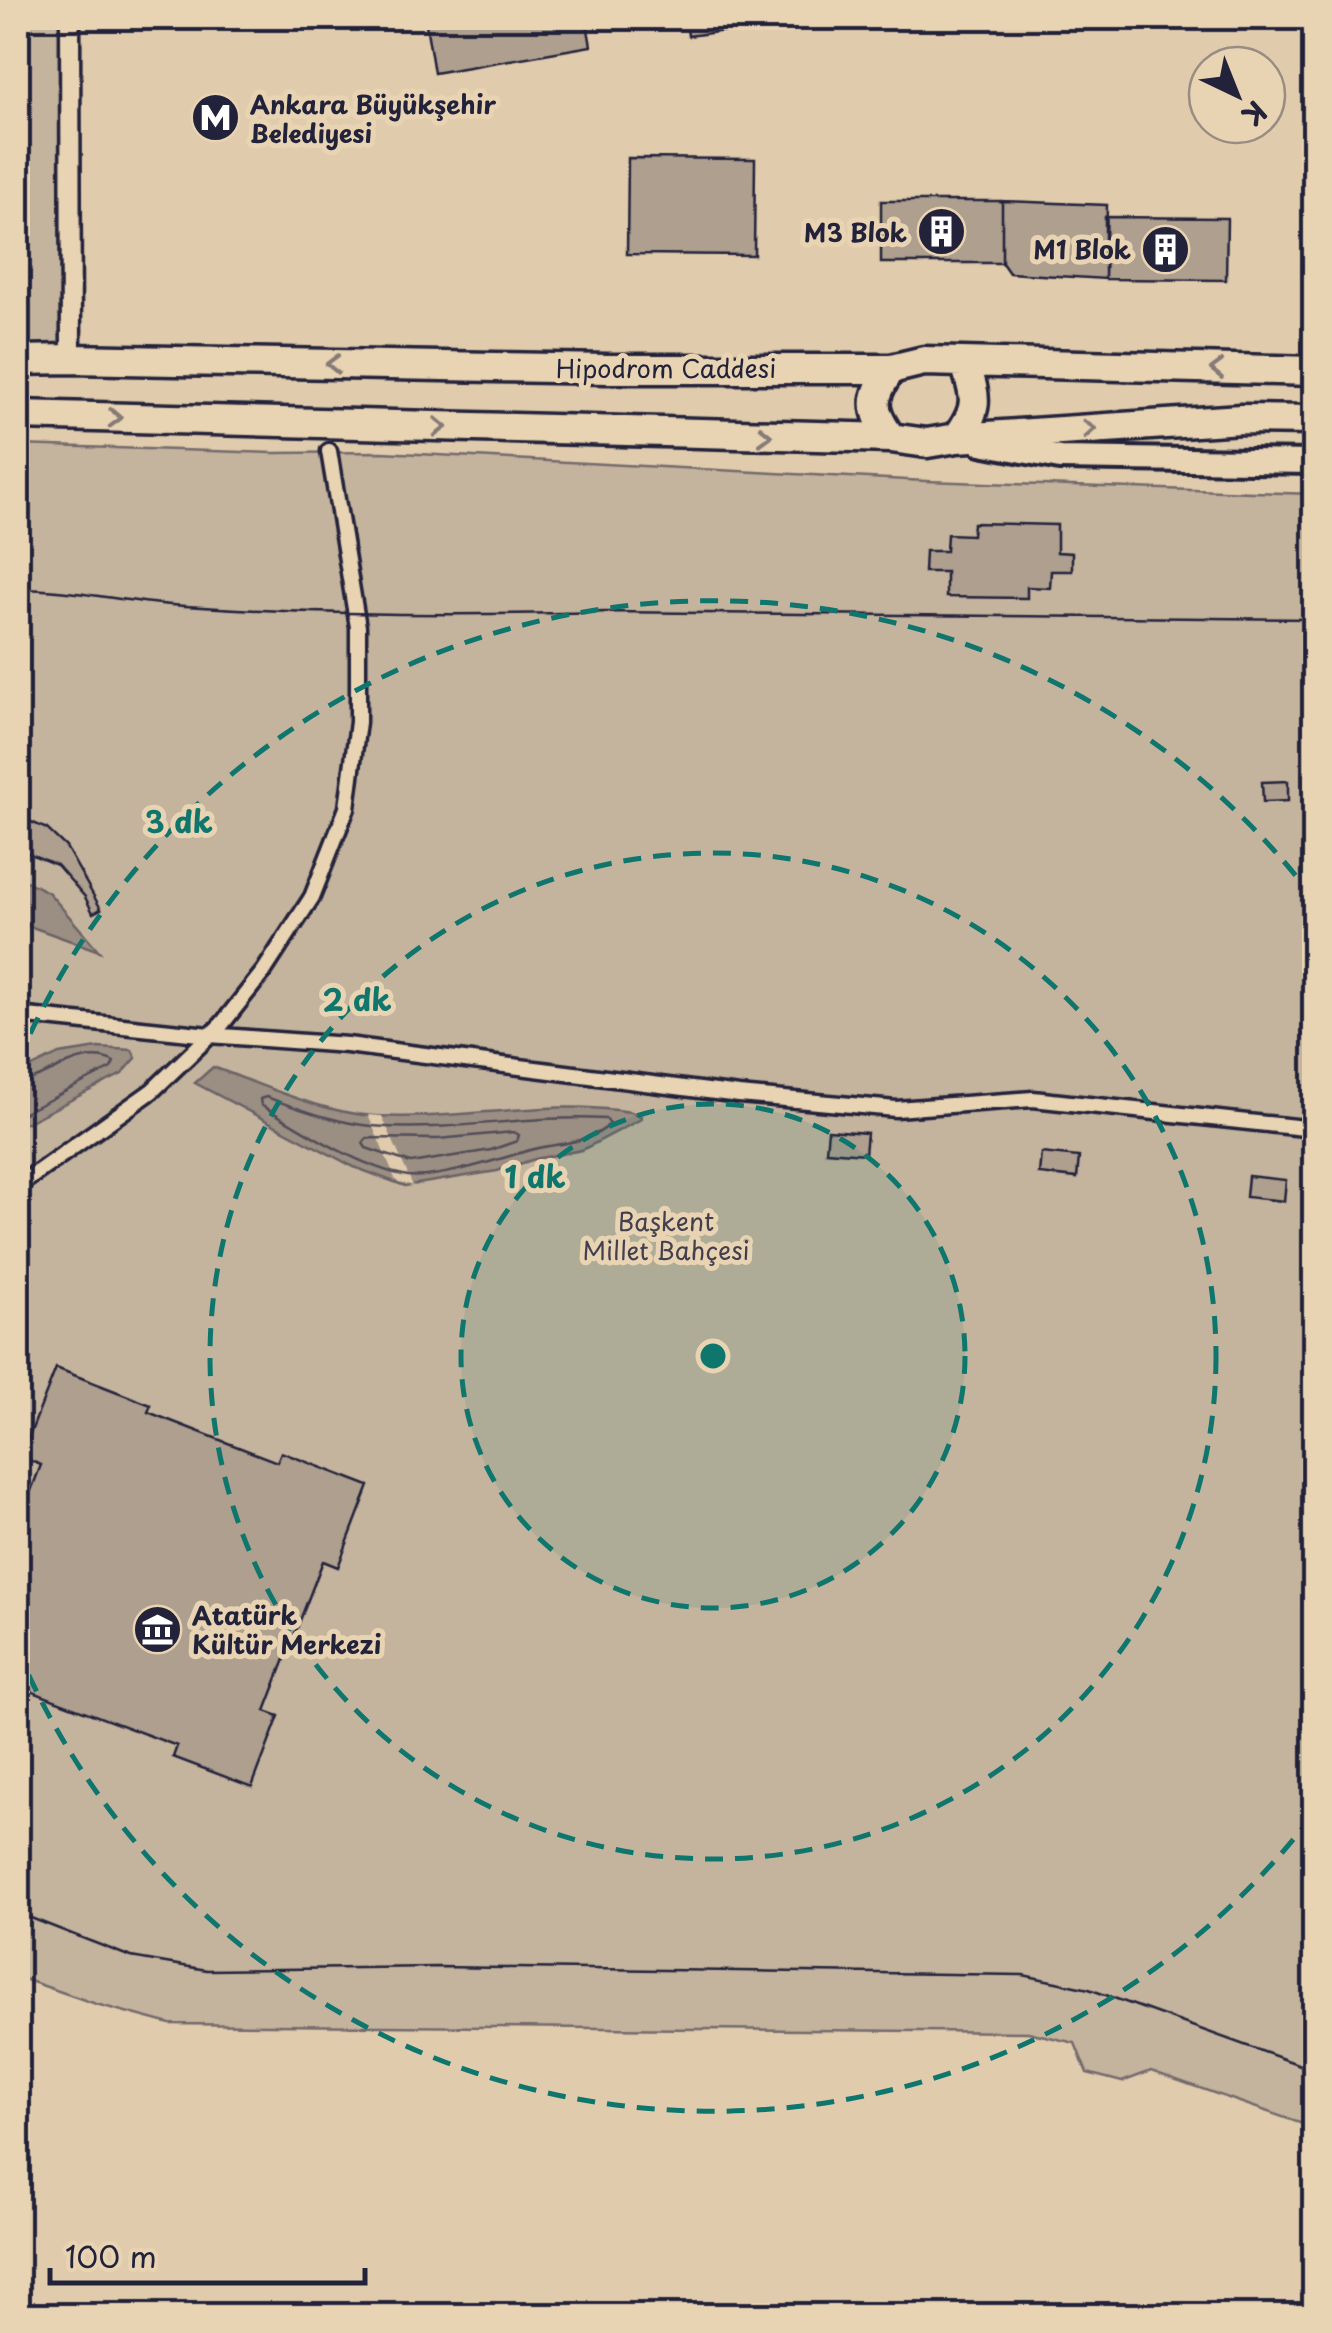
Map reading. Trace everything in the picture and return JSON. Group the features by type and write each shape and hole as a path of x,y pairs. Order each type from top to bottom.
{"main road":[{"name":"Hipodrom Caddesi","path":"18,360 608,369 890,369 924,361 1314,371"},
{"path":"958,438 973,417 974,390 965,364"},
{"path":"890,369 875,392 877,419 891,438"},
{"path":"18,416 891,438 927,443 1241,418 1314,420"}],"street":[{"path":"70,18 71,358"},
{"path":"958,438 1060,458 1314,462"},
{"path":"18,1186 152,1091 209,1035 264,970 312,897 347,808 358,722 358,627 329,452"},
{"path":"18,1014 346,1045 739,1095 896,1109 1033,1099 1314,1129"}],"green space":[{"path":"18,18 70,18 71,359 18,360"},
{"name":"Başkent Millet Bahçesi","path":"18,445 273,453 382,452 926,481 1314,494 1314,2128 1151,2071 1122,2082 1087,2073 1075,2043 1028,2032 170,2024 18,1977"}],"water":[{"path":"18,877 48,892 99,951 18,922"},
{"path":"98,1048 132,1050 136,1058 122,1074 18,1127 18,1074 59,1054"},
{"path":"213,1067 293,1097 357,1114 440,1116 567,1107 631,1112 641,1119 582,1150 497,1171 405,1186 354,1167 195,1083"}],"pier":[{"path":"368,1115 382,1116 413,1186 396,1181"}],"building":[{"path":"425,18 586,18 591,46 434,73"},
{"path":"686,18 815,18 815,19 688,36"},
{"path":"628,158 755,159 754,255 627,254"},
{"name":"M3 Blok","path":"881,201 1002,201 1002,263 881,263"},
{"path":"1002,201 1107,205 1105,279 1009,273 1002,263"},
{"name":"M1 Blok","path":"1105,217 1227,218 1226,280 1105,279"},
{"path":"973,523 1057,525 1057,552 1072,553 1072,571 1051,571 1050,588 1027,587 1027,598 946,597 946,572 924,572 925,551 946,551 947,534 972,535"},
{"path":"1288,781 1288,801 1263,802 1262,782"},
{"path":"18,816 47,829 66,847 101,909 93,913 85,897 57,865 18,849"},
{"path":"828,1130 867,1133 865,1154 826,1151"},
{"path":"1041,1153 1079,1157 1077,1178 1039,1174"},
{"path":"1248,1176 1286,1180 1284,1201 1246,1197"},
{"name":"Atatürk Kültür Merkezi","path":"56,1368 151,1405 148,1412 277,1462 281,1452 369,1486 338,1567 323,1561 265,1711 279,1716 252,1787 173,1757 177,1746 28,1690 22,1707 18,1705 18,1524 41,1465 21,1457"},
{"path":"1314,1983 1314,2040 1307,2015"}],"tram line":[{"path":"18,589 185,606 342,613 1314,619"},
{"path":"18,1913 131,1957 207,1970 438,1967 1023,1975 1089,1989 1314,2070"}],"place":[{"name":"Ankara Büyükşehir Belediyesi","path":"215,118"},
{"name":"M3 Blok","path":"942,232"},
{"name":"M1 Blok","path":"1166,249"},
{"name":"Atatürk Kültür Merkezi","path":"157,1629"}]}
